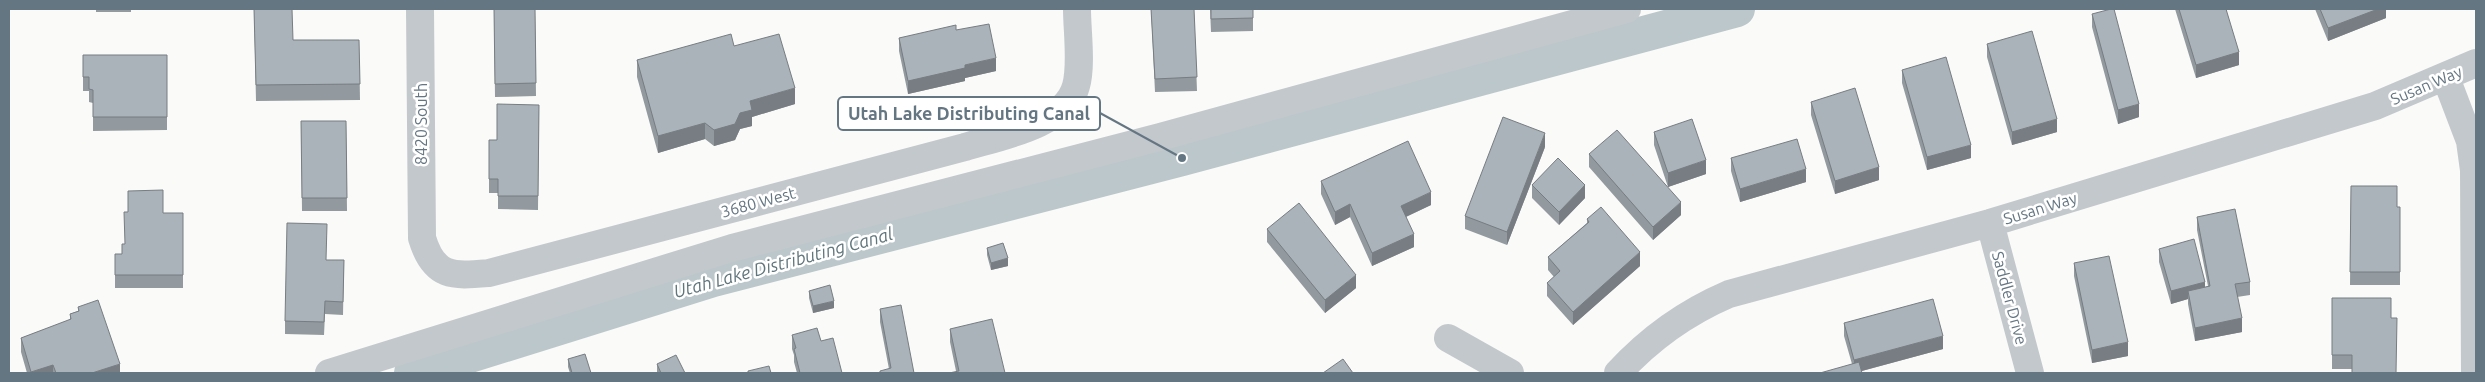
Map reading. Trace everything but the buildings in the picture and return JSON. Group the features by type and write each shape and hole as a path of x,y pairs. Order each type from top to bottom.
{"street":[{"name":"8420 South","path":"420,9 422,238"},
{"name":"3680 West","path":"422,238 428,256 440,270 461,275 489,272 965,147 1026,129 1053,115 1069,101 1076,86 1076,9"},
{"path":"329,373 732,248 1160,137 1627,9"},
{"name":"Susan Way","path":"1618,373 1680,320 1702,306 1729,294 1990,224 2374,106 2446,78 2476,63"},
{"path":"2446,78 2470,141 2474,170 2475,373"},
{"name":"Saddler Drive","path":"1990,224 2030,373"},
{"path":"1448,338 1510,373"}],"waterway":[{"name":"Utah Lake Distributing Canal","path":"412,373 713,279 1182,158 1737,9"}],"place":[{"name":"Utah Lake Distributing Canal","path":"1182,158"}]}
